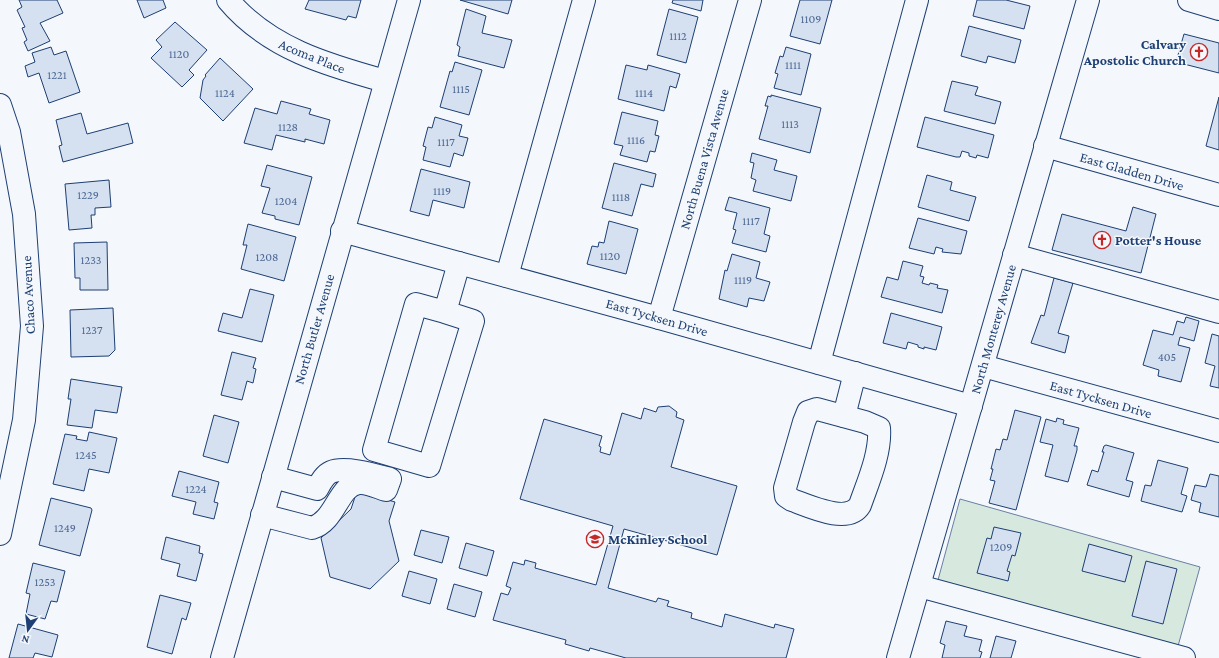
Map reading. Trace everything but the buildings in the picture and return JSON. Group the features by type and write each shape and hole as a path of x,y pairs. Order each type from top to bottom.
{"street":[{"name":"Acoma Place","path":"228,0 241,15 271,39 306,56 351,72 386,81"},
{"name":"North Butler Avenue","path":"222,658 342,231 409,0"},
{"path":"507,276 584,0"},
{"name":"North Buena Vista Avenue","path":"659,318 750,0"},
{"path":"819,363 917,0"},
{"name":"North Monterey Avenue","path":"898,658 1088,0"},
{"path":"1189,0 1219,9"},
{"name":"Chaco Avenue","path":"0,105 9,132 24,214 32,326 24,420 0,534"},
{"name":"East Gladden Drive","path":"1046,146 1219,195"},
{"name":"East Tycksen Drive","path":"342,231 971,406"},
{"path":"1014,256 1219,312"},
{"path":"446,312 459,263"},
{"path":"416,304 446,312 472,320 429,466 374,450 416,304"},
{"name":"East Tycksen Drive","path":"983,366 1219,432"},
{"path":"848,417 859,374"},
{"path":"817,409 848,417 879,428 879,436 869,477 856,512 839,515 792,500 786,496 785,488 808,412 817,409"},
{"path":"262,515 312,528 319,526 328,518 348,487 360,483 386,490 390,479 374,474 342,470 330,472 317,489 273,477"},
{"path":"919,586 1184,658"}],"shaded area":[{"path":"960,499 1200,567 1178,646 938,580"}],"place":[{"name":"Calvary Apostolic Church","path":"1199,52"},
{"name":"Potter's House","path":"1102,240"},
{"name":"McKinley School","path":"595,539"}]}
